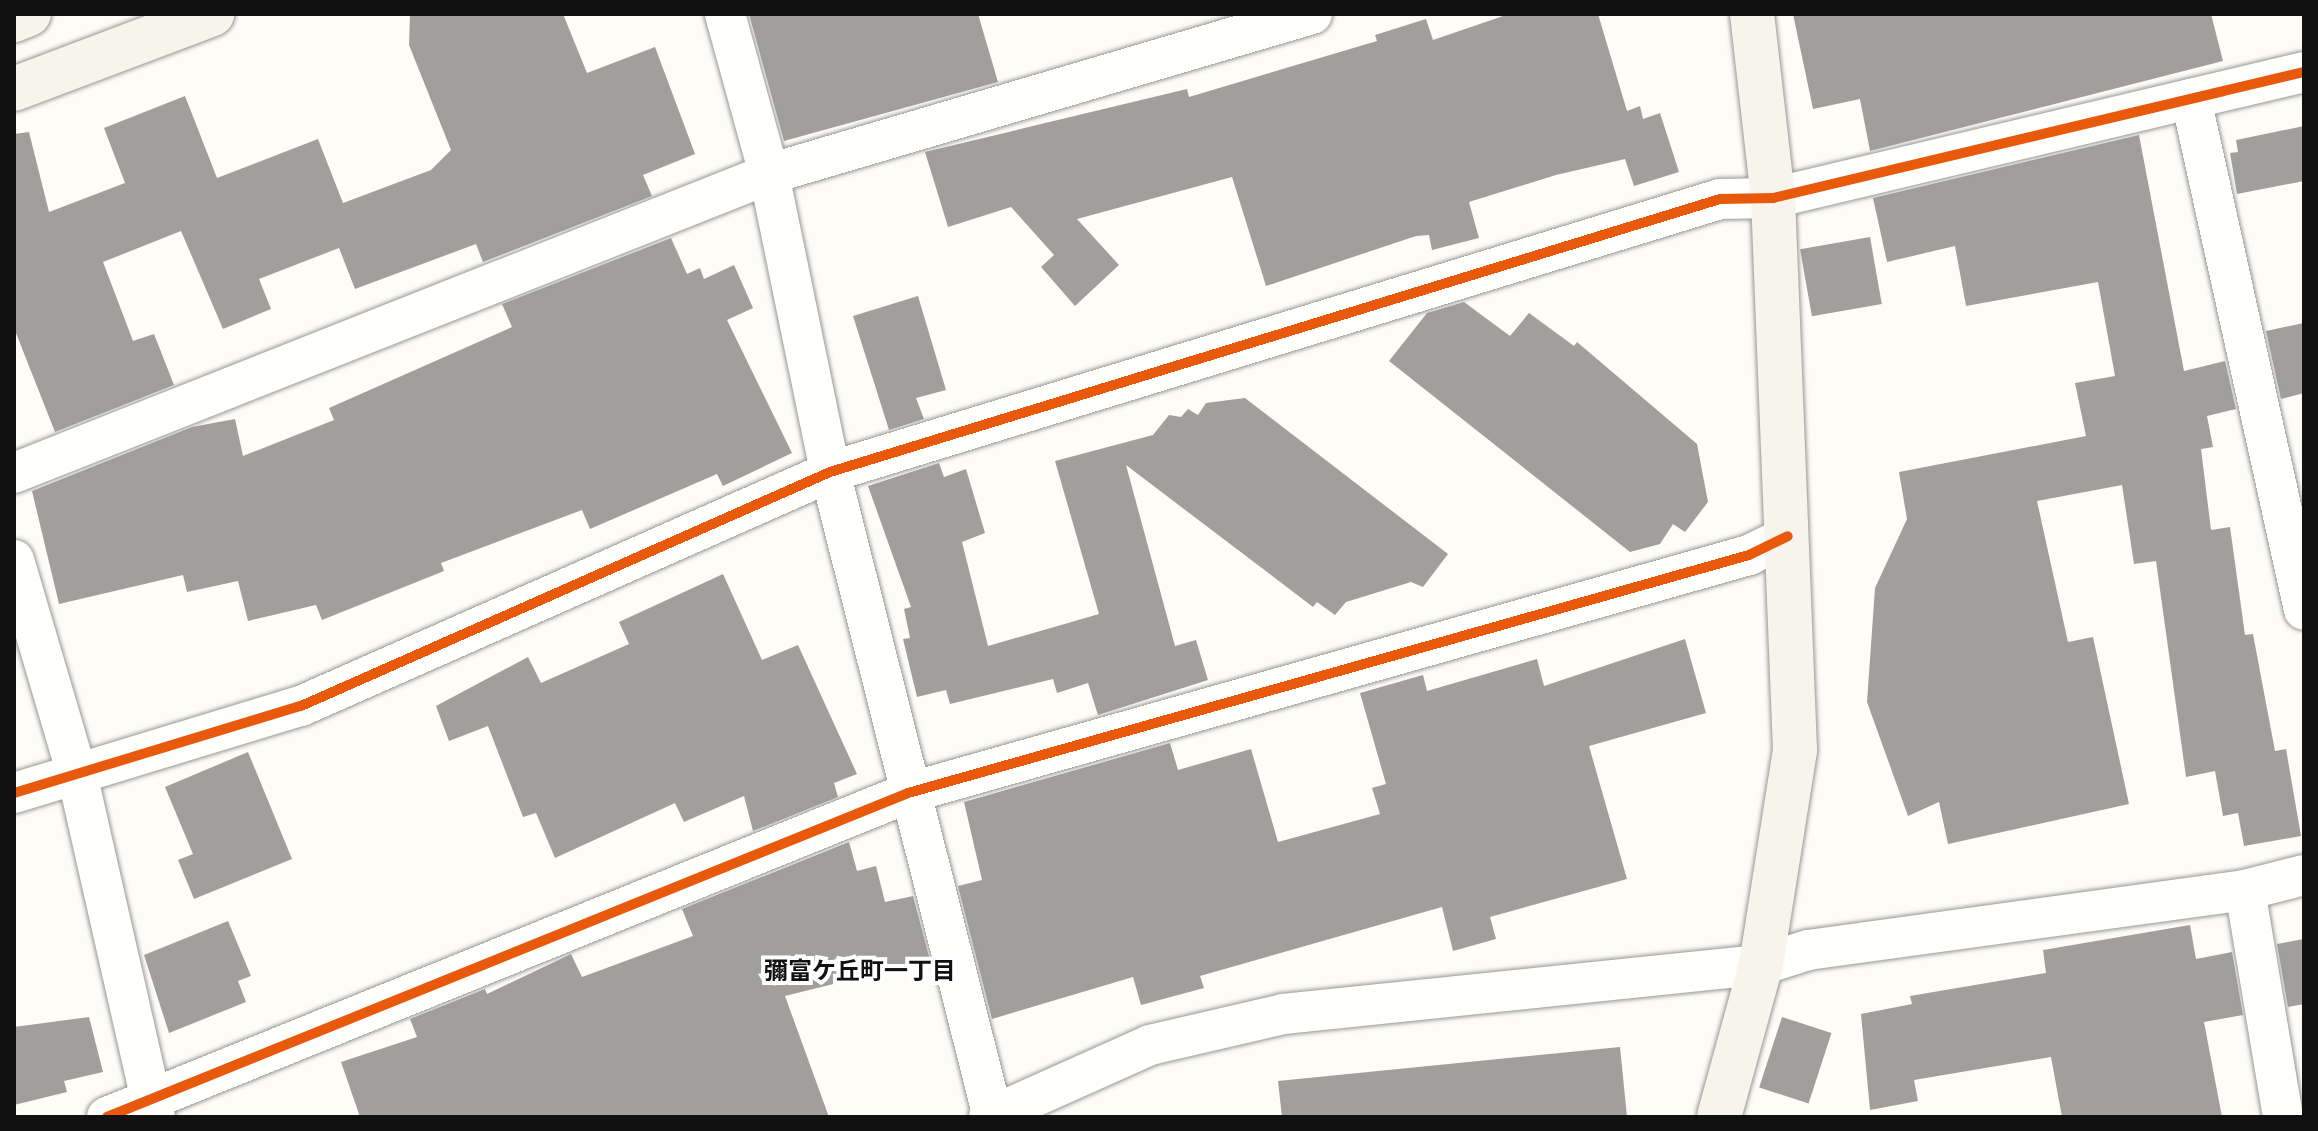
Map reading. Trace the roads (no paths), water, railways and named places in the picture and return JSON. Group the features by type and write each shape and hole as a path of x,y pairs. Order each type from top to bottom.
{"street":[{"path":"14,20 29,14"},
{"path":"14,89 212,14"},
{"path":"725,14 769,174 830,472 991,1117 1150,1045 1283,1014 1761,965 1808,950 2245,890 2304,875"},
{"path":"14,473 769,174 1312,14"},
{"path":"1719,1117 1761,965 1795,750 1773,198 1752,14"},
{"path":"14,793 301,706 830,472 1720,199 1773,198 2304,72"},
{"path":"2191,99 2304,610"},
{"path":"107,1117 154,1109 908,793 1749,555 1788,536"},
{"path":"14,560 77,774 154,1109"},
{"path":"2245,890 2283,1117"}],"district":[{"name":"彌富ケ丘町一丁目","path":"860,971"}]}
